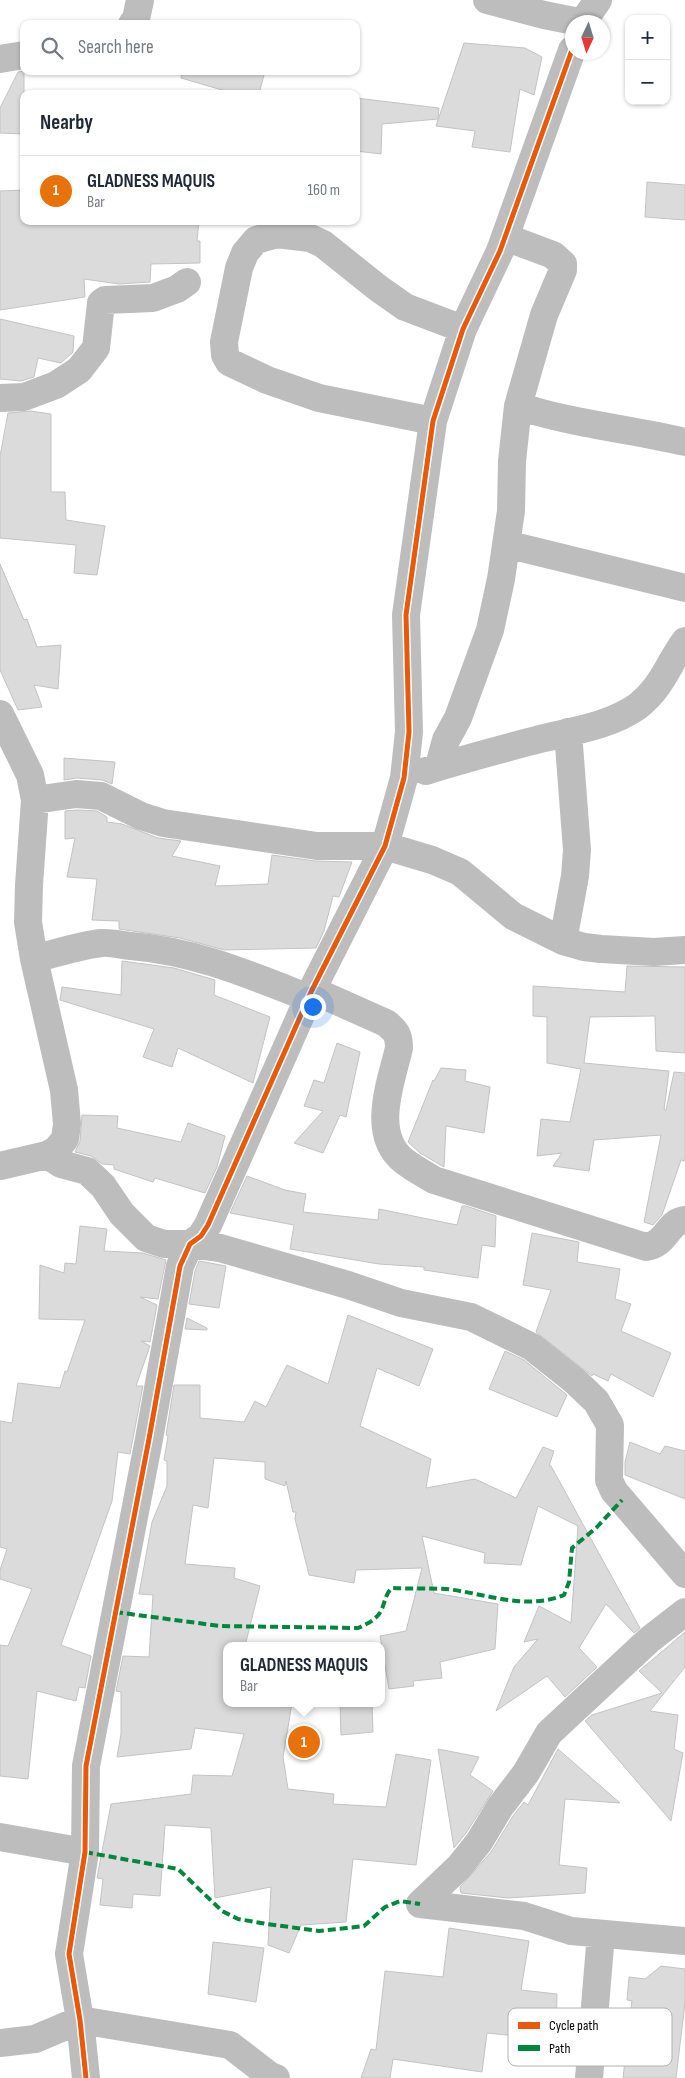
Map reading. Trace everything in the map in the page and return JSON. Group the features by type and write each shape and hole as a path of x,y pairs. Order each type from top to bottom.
{"street":[{"path":"135,20 140,0"},
{"path":"487,0 544,16 565,19"},
{"path":"586,15 598,0"},
{"path":"0,59 20,56"},
{"path":"86,2078 80,2020 69,1954 85,1852 86,1766 149,1440 180,1266 190,1244 201,1236 208,1225 310,994 385,846 404,778 409,732 406,615 433,421 463,329 505,237 568,60"},
{"path":"433,421 319,398 267,380 230,362 225,355 224,342 239,268 245,253 256,240 277,234 310,238 323,244 370,283 405,307 463,329"},
{"path":"439,766 446,740 458,718 490,630 502,579 511,511 512,461 518,406 544,315 563,270 563,264 553,255 505,237"},
{"path":"0,398 24,397 56,385 79,370 96,348 102,303 105,300 153,298 177,289 187,282"},
{"path":"518,406 576,422 636,431 685,442"},
{"path":"506,544 685,588"},
{"path":"404,778 439,766 601,724 637,706 655,689 676,676 685,641"},
{"path":"0,714 30,775 35,800 28,885 28,922 34,959 64,1090 67,1124 65,1139 56,1150 47,1155 0,1166"},
{"path":"563,941 575,876 577,850 568,732"},
{"path":"35,800 76,794 101,796 141,816 163,823 317,846 385,846 432,860 460,872 513,916 563,941 584,947 601,949 654,952 685,950"},
{"path":"34,959 102,943 148,947 188,954 310,994 386,1023 396,1030 399,1038 399,1048 384,1109 393,1149 404,1161 434,1180 646,1247 658,1244 673,1226 685,1220"},
{"path":"47,1155 61,1164 87,1172 103,1186 122,1214 146,1238 164,1244 190,1244 220,1248 348,1285 401,1303 471,1317 532,1347 575,1381 596,1401 610,1425 609,1480 614,1491 685,1574"},
{"path":"685,1612 649,1640 549,1733 526,1773 500,1807 479,1842 459,1867 420,1904 524,1916 571,1931 685,1941"},
{"path":"0,1837 85,1852"},
{"path":"595,2008 601,1934"},
{"path":"0,2044 35,2039 80,2020 230,2045 269,2075 276,2078"}],"building":[{"path":"464,43 525,48 542,57 534,95 520,89 510,152 472,147 475,131 436,126"},
{"path":"18,72 20,72 20,75 24,75 24,90 20,90 20,134 0,133 0,108"},
{"path":"181,75 264,75 260,90 222,90 181,78"},
{"path":"360,98 439,108 438,119 382,124 381,154 360,151"},
{"path":"647,182 685,185 685,220 645,217"},
{"path":"20,190 20,225 199,225 197,241 200,241 200,263 151,264 150,282 119,284 84,279 85,297 0,310 0,191"},
{"path":"0,319 74,336 73,352 61,363 38,358 34,377 21,381 0,379"},
{"path":"31,411 51,414 51,492 65,492 66,520 105,526 97,575 74,573 76,545 0,538 0,456 8,413"},
{"path":"0,564 24,620 27,619 37,647 61,645 58,689 34,685 42,707 18,710 0,670"},
{"path":"64,758 115,762 112,784 102,780 77,778 64,780"},
{"path":"65,811 97,811 107,817 107,822 122,824 158,838 181,841 172,856 220,866 215,886 268,884 272,855 315,861 352,862 339,897 333,896 324,931 316,948 224,950 180,938 119,929 119,921 92,920 97,879 67,877 75,838 65,839"},
{"path":"122,961 174,968 215,980 214,995 270,1017 253,1083 178,1048 172,1067 143,1057 154,1029 60,1000 62,987 121,995"},
{"path":"627,966 685,967 685,1053 656,1051 655,1016 590,1017 584,1063 669,1071 664,1110 666,1110 674,1072 685,1073 685,1161 681,1160 662,1215 653,1225 644,1222 661,1135 594,1140 589,1171 553,1166 562,1153 537,1156 541,1119 570,1122 581,1069 547,1063 547,1017 533,1016 533,986 625,992"},
{"path":"337,1043 360,1052 346,1117 340,1115 323,1153 294,1143 323,1111 304,1106 314,1080 324,1083"},
{"path":"441,1068 466,1070 465,1081 490,1087 484,1133 446,1126 444,1167 420,1153 408,1142 433,1080"},
{"path":"82,1115 118,1116 117,1128 181,1142 188,1123 225,1136 217,1167 205,1193 155,1178 153,1182 114,1169 114,1165 102,1164 91,1156 75,1152 80,1141"},
{"path":"247,1176 285,1190 306,1194 303,1212 378,1220 379,1209 457,1225 462,1206 466,1206 496,1216 495,1247 482,1245 478,1278 424,1270 424,1267 379,1264 290,1249 294,1225 230,1213"},
{"path":"80,1226 107,1229 104,1251 143,1253 166,1260 158,1299 140,1297 157,1305 150,1342 141,1341 150,1346 136,1386 143,1386 130,1454 118,1452 112,1501 61,1645 91,1656 85,1688 79,1687 76,1701 37,1691 28,1779 0,1776 0,1645 8,1646 32,1589 0,1579 0,1570 7,1549 0,1547 0,1421 12,1423 18,1383 60,1388 65,1371 67,1372 85,1320 39,1319 40,1265 64,1273 65,1263 76,1264"},
{"path":"532,1233 579,1242 577,1262 620,1269 615,1299 631,1304 621,1331 671,1353 653,1397 611,1374 608,1381 593,1374 592,1376 536,1332 551,1290 523,1285"},
{"path":"199,1261 226,1266 219,1308 189,1304 195,1271"},
{"path":"348,1315 433,1349 419,1386 377,1368 360,1426 431,1459 426,1488 475,1479 516,1498 543,1447 554,1451 549,1466 551,1466 640,1628 634,1633 606,1604 579,1648 597,1667 565,1697 547,1676 496,1711 514,1667 538,1639 524,1642 539,1606 571,1623 578,1526 538,1506 521,1565 484,1563 485,1553 422,1536 434,1593 498,1604 495,1649 440,1662 442,1678 413,1681 414,1686 389,1689 385,1665 385,1642 381,1642 380,1636 406,1631 422,1568 356,1570 354,1583 309,1575 295,1519 296,1512 293,1512 286,1481 285,1486 265,1479 265,1462 214,1458 208,1508 193,1505 185,1564 235,1568 234,1578 260,1586 246,1642 223,1642 223,1707 291,1707 283,1757 288,1789 334,1794 333,1804 386,1807 396,1754 431,1760 416,1865 353,1859 346,1922 301,1925 289,1953 268,1945 271,1887 215,1898 211,1828 165,1825 160,1896 133,1894 132,1908 100,1905 103,1879 97,1878 111,1804 191,1794 193,1775 232,1776 244,1734 195,1728 191,1749 117,1757 121,1734 121,1692 116,1691 123,1656 149,1657 153,1595 139,1594 152,1522 167,1486 167,1461 164,1460 174,1385 200,1385 200,1418 244,1422 255,1401 266,1407 287,1365 328,1384"},
{"path":"187,1318 207,1328 207,1330 185,1329"},
{"path":"505,1351 524,1360 567,1395 557,1417 489,1389"},
{"path":"630,1442 660,1454 665,1446 685,1451 685,1499 625,1475 625,1462"},
{"path":"685,1632 685,1667 650,1711 678,1715 674,1749 683,1753 671,1821 585,1721 592,1715 662,1693 639,1671"},
{"path":"340,1707 372,1707 373,1732 341,1735"},
{"path":"438,1749 479,1757 470,1775 493,1791 454,1848"},
{"path":"558,1749 620,1803 565,1799 559,1865 587,1868 585,1893 508,1898 461,1893 460,1887 491,1852 513,1816 524,1802 528,1805"},
{"path":"449,1928 529,1941 521,1990 557,1994 557,2008 508,2008 508,2035 487,2033 482,2072 393,2059 390,2078 361,2078 371,2049 376,2050 385,1971 443,1977"},
{"path":"213,1942 264,1948 256,2002 208,1994"},
{"path":"661,1966 685,1969 685,2003 676,2078 623,2078 624,2066 672,2066 672,2008 631,2008 632,2001 627,2000 629,1977 645,1979"}],"marked path":[{"path":"115,1612 220,1626 358,1628 377,1617 392,1588 446,1589 505,1600 550,1600 564,1595 569,1582 572,1548 597,1527 622,1500"},
{"path":"85,1852 178,1869 222,1911 238,1919 267,1924 319,1931 364,1926 385,1907 400,1901 420,1904"}],"cycle path":[{"path":"86,2078 80,2020 69,1954 85,1852 86,1766 180,1266 190,1244 201,1236 208,1225 312,990 385,846 404,778 409,732 406,615 433,421 463,329 500,251 568,60"}],"place":[{"name":"GLADNESS MAQUIS","path":"304,1742"}]}
